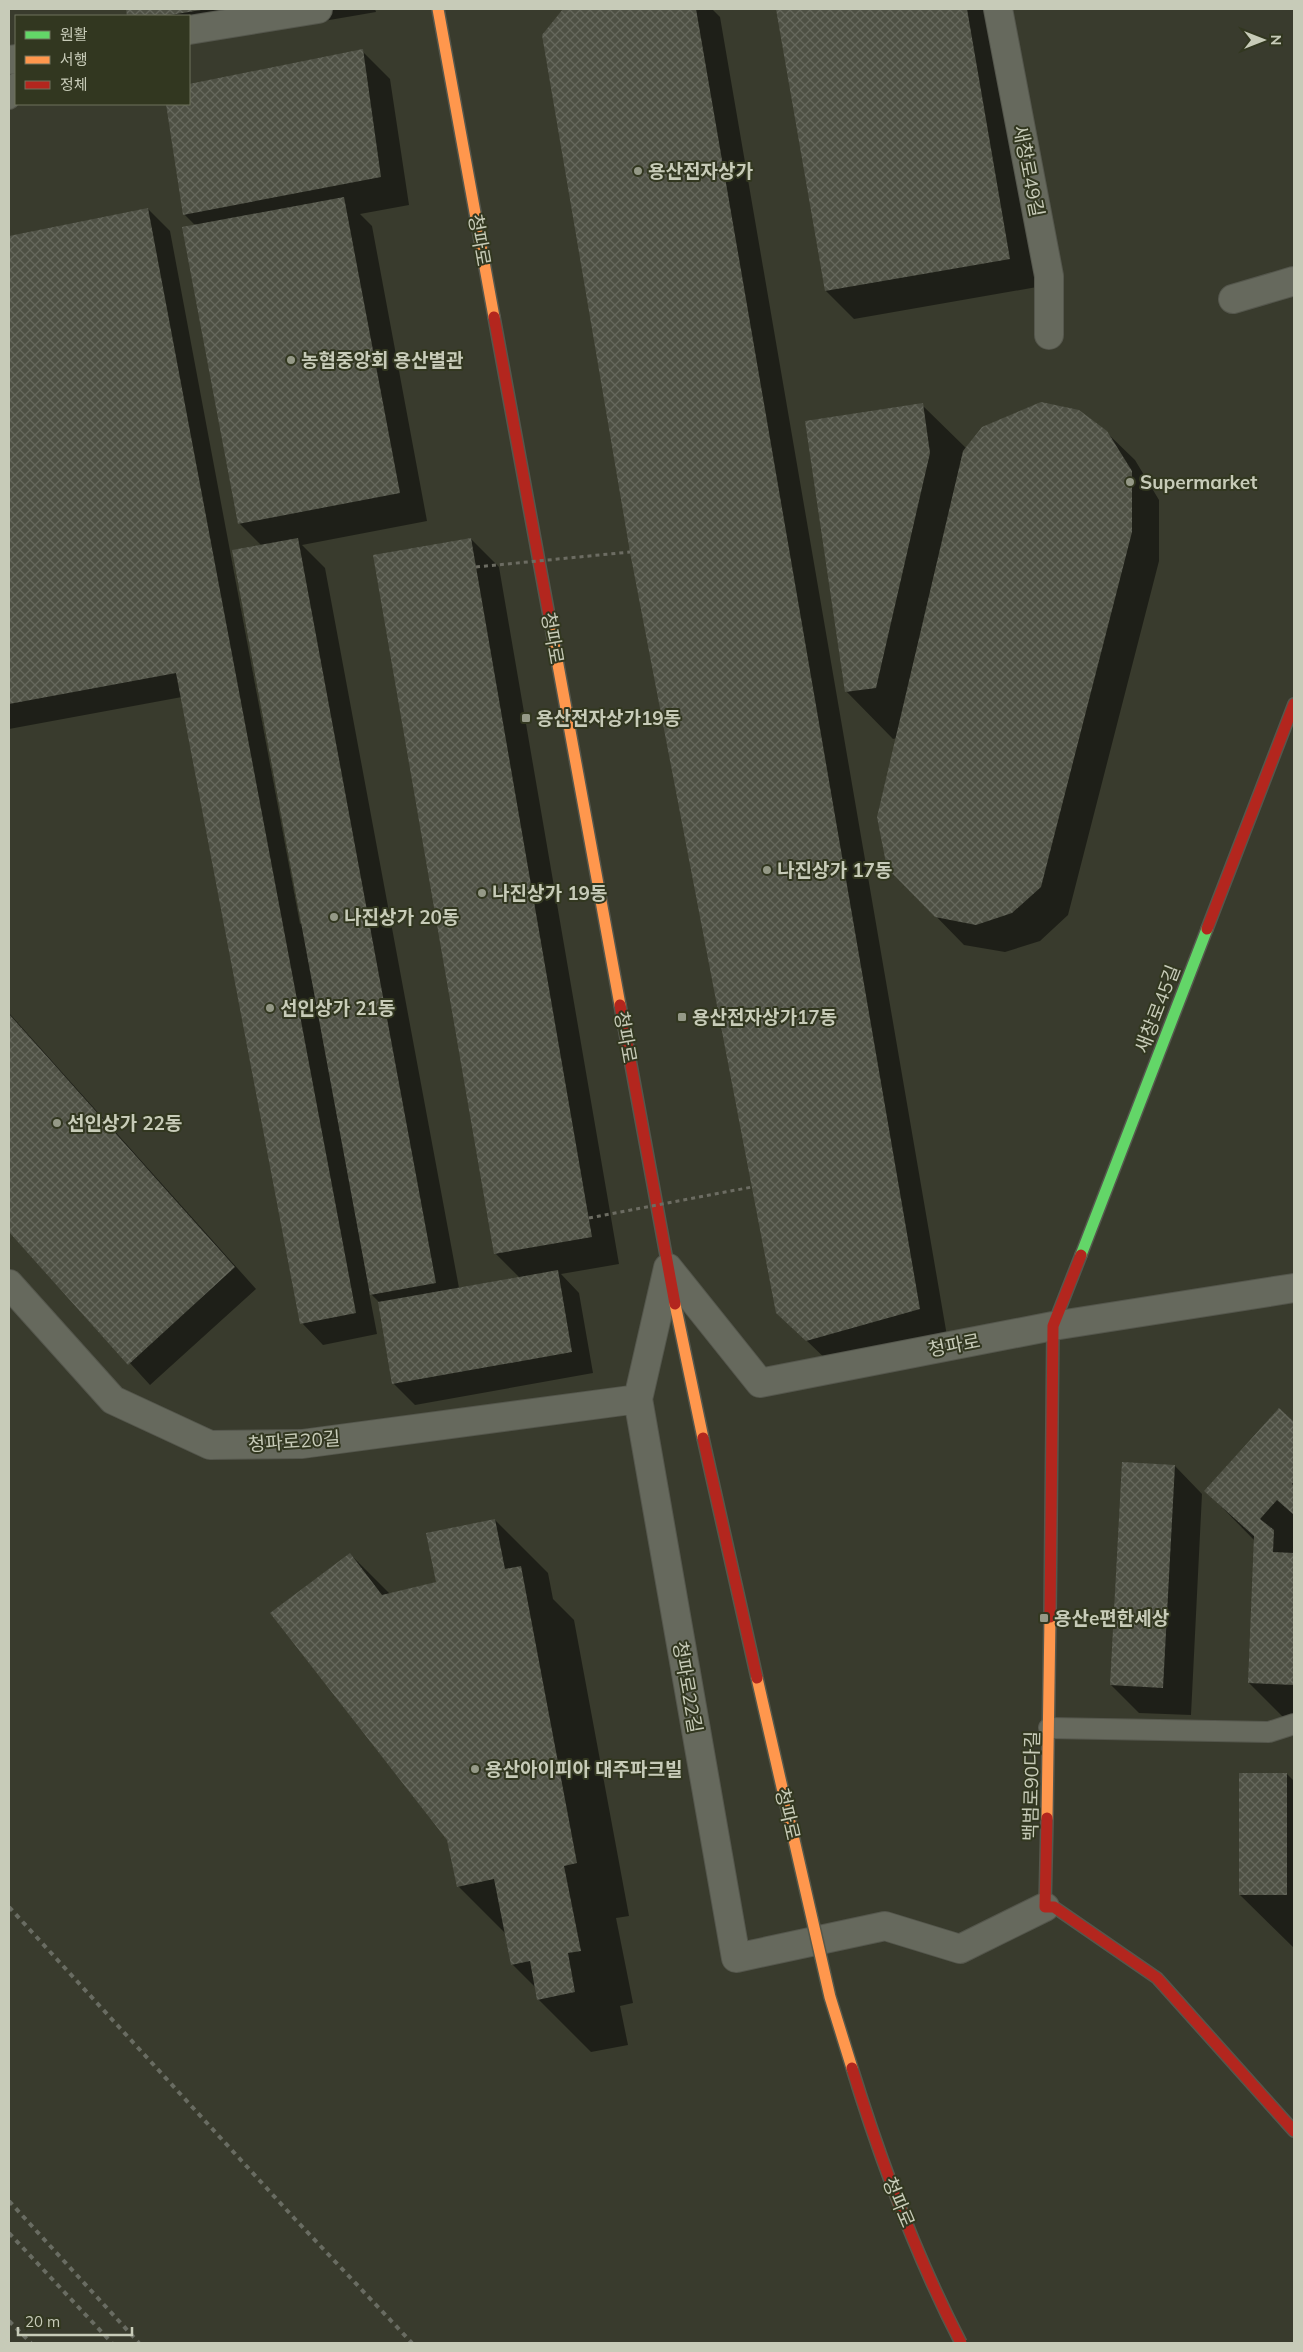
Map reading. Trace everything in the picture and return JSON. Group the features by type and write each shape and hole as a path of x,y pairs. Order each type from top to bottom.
{"main road":[{"name":"청파로","path":"438,9 668,1268 703,1438 830,1997 876,2145 942,2306 961,2343"},
{"name":"새창로45길","path":"1053,1326 1294,704"},
{"name":"백범로90다길","path":"1045,1907 1050,1728 1053,1326"},
{"path":"1045,1907 1054,1907 1158,1978 1294,2131"}],"street":[{"path":"190,30 318,9"},
{"name":"새창로49길","path":"998,9 1050,276 1050,335"},
{"path":"1234,299 1294,282"},
{"name":"청파로","path":"668,1268 760,1383 1053,1326 1294,1288"},
{"name":"청파로22길","path":"668,1268 638,1399 736,1958 885,1926 960,1949 1045,1907"},
{"name":"청파로20길","path":"9,1284 113,1400 210,1445 302,1444 638,1399"}],"lane":[{"path":"9,99 15,85"},
{"path":"1050,1728 1269,1732 1294,1724"}],"path":[{"path":"476,567 630,552"},
{"path":"589,1218 752,1187"}],"building":[{"path":"126,9 201,9 170,15 127,15"},
{"name":"나진상가 17동","path":"563,9 696,9 920,1309 806,1341 776,1313 630,552 542,35"},
{"path":"776,9 967,9 1010,259 825,291"},
{"path":"363,49 381,177 183,215 166,105 190,105 190,84"},
{"name":"농협중앙회 용산별관","path":"344,197 400,493 238,524 182,227"},
{"name":"선인상가 21동","path":"148,208 356,1313 300,1324 176,673 9,704 9,236"},
{"path":"1041,402 1079,410 1107,431 1132,471 1132,532 1041,887 1012,913 976,925 935,917 887,868 877,817 963,451 982,427"},
{"path":"923,403 930,453 876,688 845,692 805,421"},
{"name":"나진상가 20동","path":"298,538 436,1283 370,1295 232,550"},
{"name":"나진상가 19동","path":"471,538 592,1237 494,1254 373,555"},
{"name":"선인상가 22동","path":"9,1014 235,1267 128,1365 9,1232"},
{"path":"558,1270 572,1352 392,1384 378,1302"},
{"path":"1279,1408 1294,1422 1294,1481 1292,1484 1294,1486 1294,1515 1277,1500 1260,1519 1274,1530 1273,1552 1294,1553 1294,1685 1248,1683 1254,1536 1204,1491"},
{"path":"1122,1462 1175,1465 1163,1688 1110,1685"},
{"name":"용산아이피아 대주파크빌","path":"495,1519 505,1569 521,1566 577,1863 564,1866 581,1951 568,1953 575,1992 537,2000 530,1961 511,1965 494,1879 457,1887 447,1840 270,1613 350,1553 382,1595 436,1582 426,1533"},
{"path":"1239,1773 1287,1773 1287,1895 1239,1895"}],"railway":[{"path":"9,1907 294,2218 412,2343"},
{"path":"9,2201 139,2343"},
{"path":"9,2233 112,2343"},
{"path":"9,2321 31,2343"}],"traffic: fast":[{"path":"1081,1255 1207,929"}],"traffic: slow":[{"path":"438,9 494,317"},
{"path":"550,621 620,1005"},
{"path":"675,1304 703,1438"},
{"path":"1047,1818 1050,1617"},
{"path":"757,1678 830,1997 852,2068"}],"traffic: jam":[{"path":"494,317 550,621"},
{"path":"1207,929 1294,704"},
{"path":"620,1005 675,1304"},
{"path":"1050,1617 1053,1326 1081,1255"},
{"path":"703,1438 757,1678"},
{"path":"1047,1818 1045,1907 1054,1907 1157,1978 1294,2131"},
{"path":"852,2068 900,2208 929,2277 961,2343"}],"place":[{"name":"용산전자상가","path":"638,171"},
{"name":"농협중앙회 용산별관","path":"291,360"},
{"name":"Supermarket","path":"1130,482"},
{"name":"용산전자상가19동","path":"526,718"},
{"name":"나진상가 17동","path":"767,870"},
{"name":"나진상가 19동","path":"482,893"},
{"name":"나진상가 20동","path":"334,917"},
{"name":"선인상가 21동","path":"270,1008"},
{"name":"용산전자상가17동","path":"682,1017"},
{"name":"선인상가 22동","path":"57,1123"},
{"name":"용산e편한세상","path":"1044,1618"},
{"name":"용산아이피아 대주파크빌","path":"475,1769"}]}
